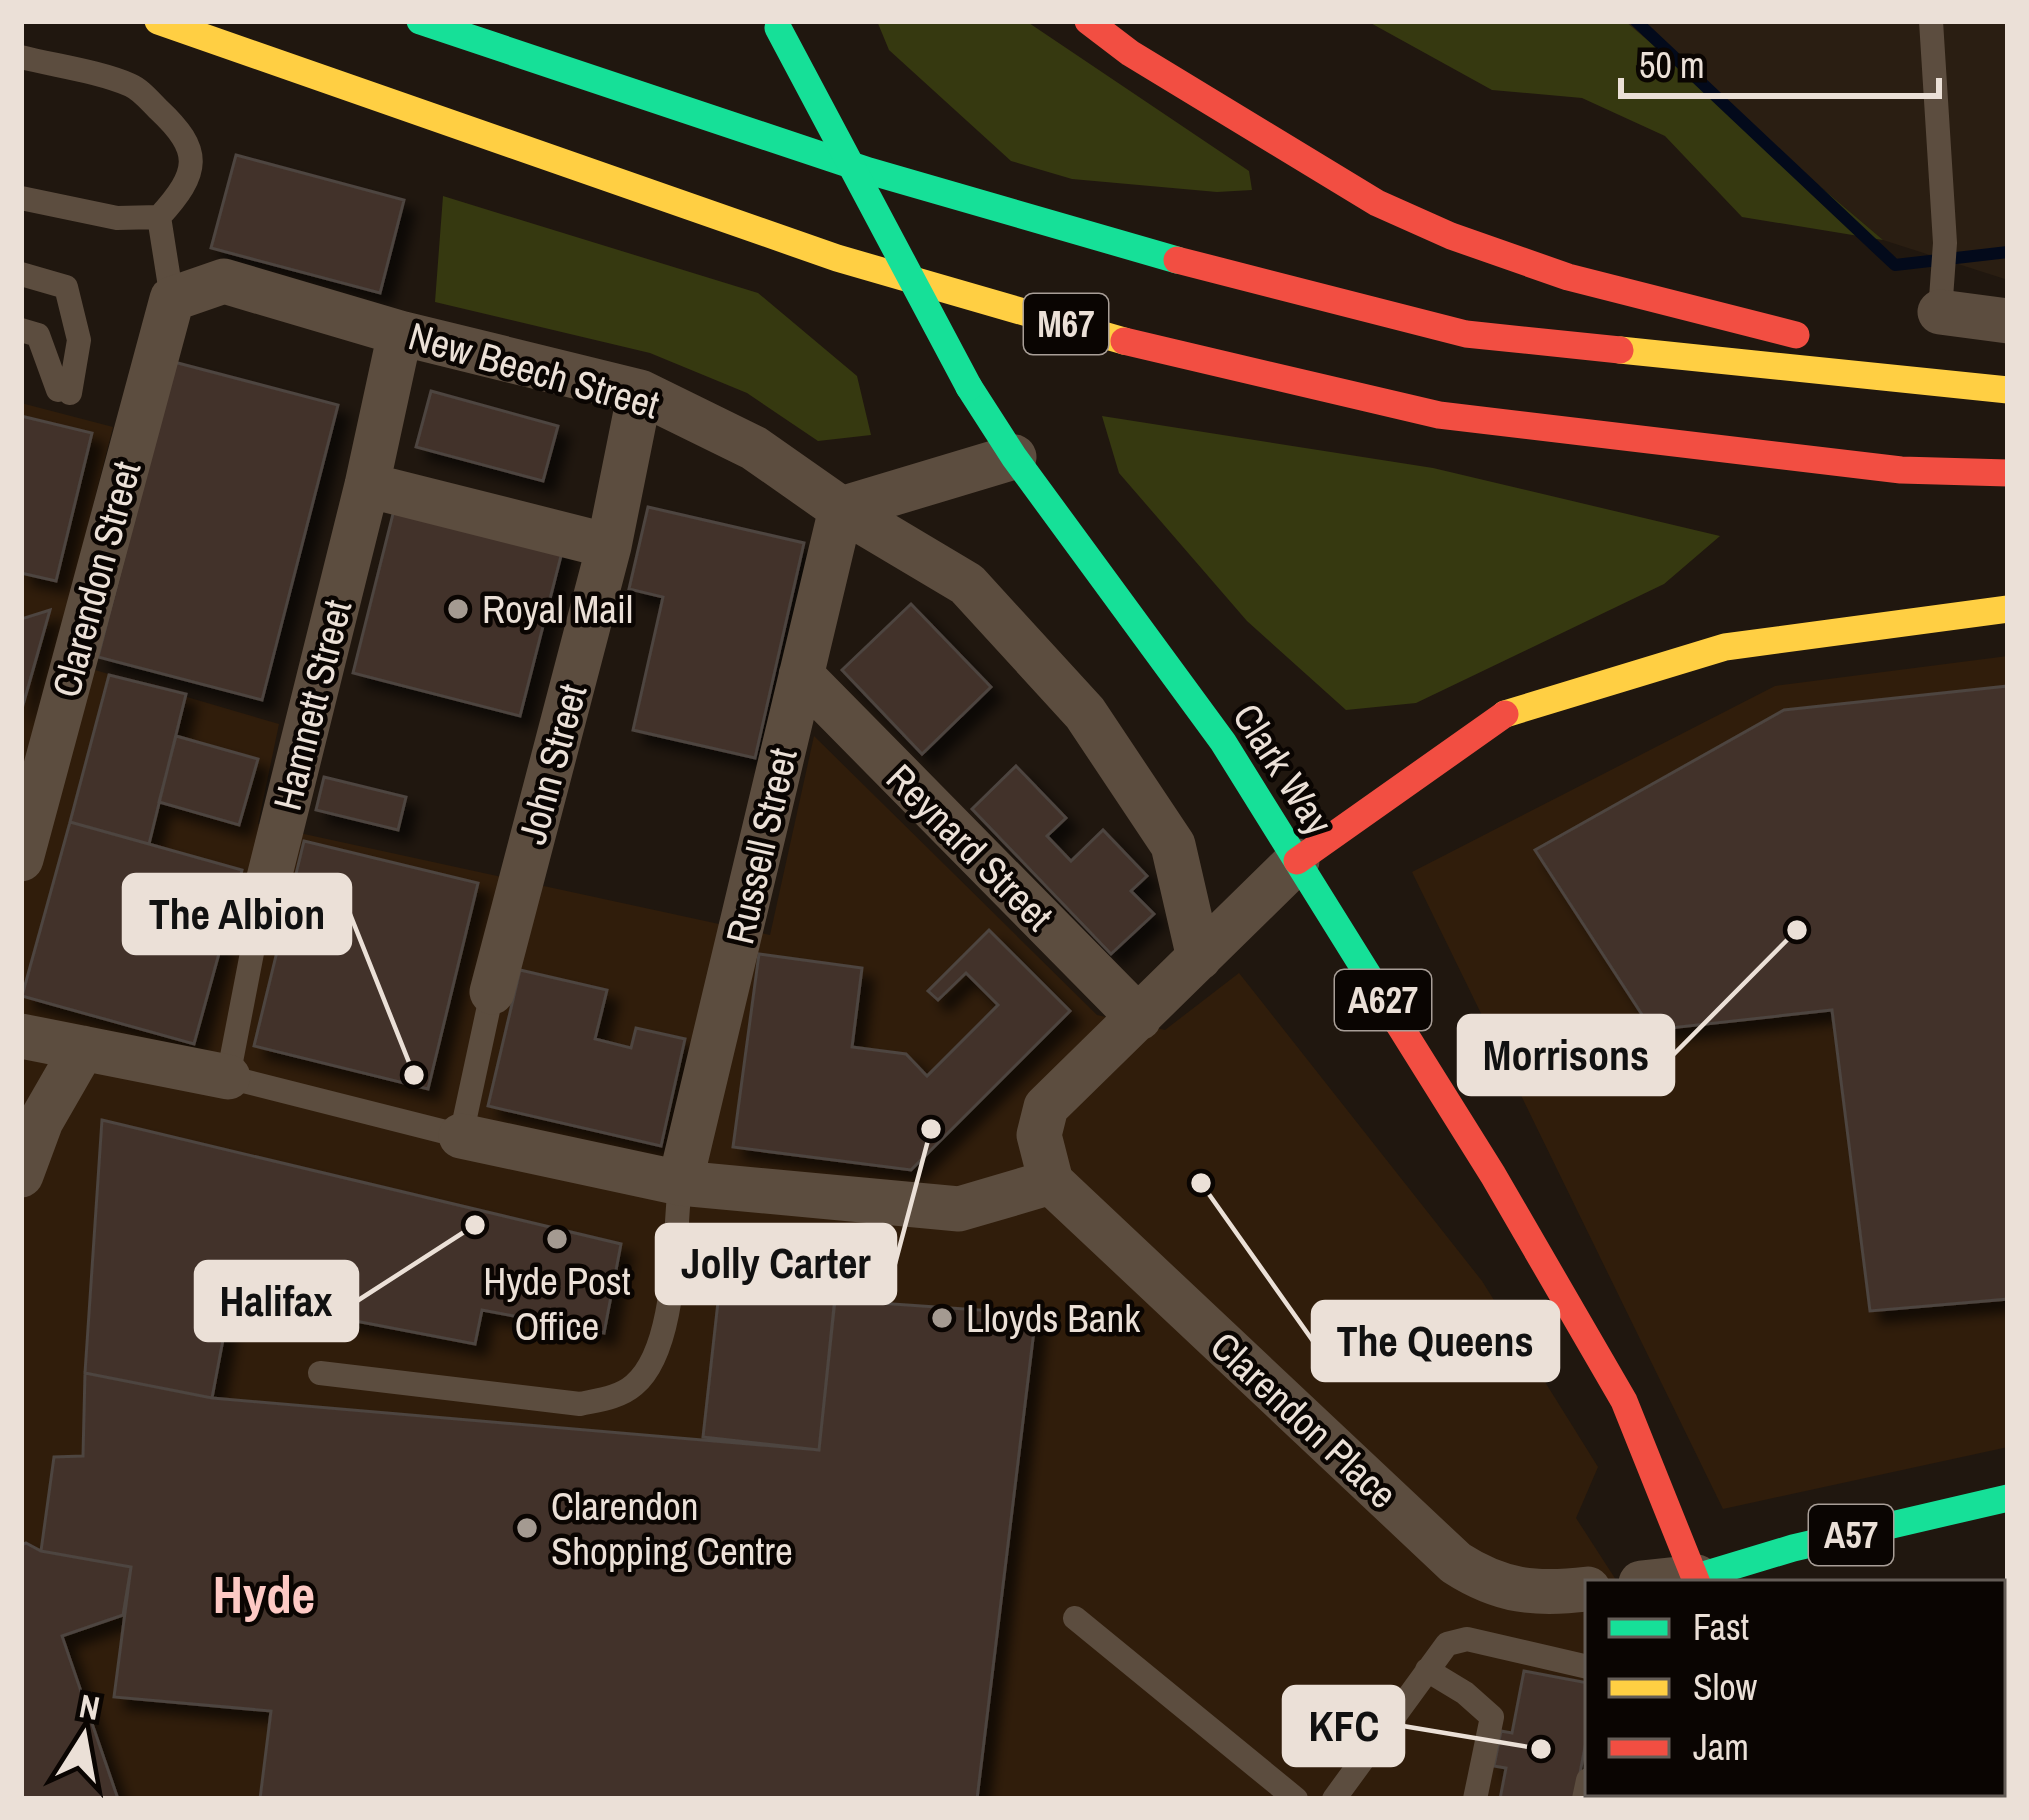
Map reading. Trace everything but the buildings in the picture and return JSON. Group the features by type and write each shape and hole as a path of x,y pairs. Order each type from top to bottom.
{"main road":[{"name":"M67","path":"158,21 837,258 1140,346 1439,415 1901,470 2008,473"},
{"name":"M67","path":"420,21 869,171 1172,260 1466,334 2008,390"},
{"name":"M67","path":"1088,21 1130,53 1377,203 1451,236 1568,277 2008,390"},
{"name":"Clark Way","path":"776,24 969,387 1014,457 1223,742 1493,1175 1624,1401 1696,1580"},
{"path":"1297,861 1505,714 1725,647 2008,609"},
{"name":"A57","path":"1696,1580 1793,1548 2008,1498"}],"street":[{"name":"New Beech Street","path":"172,299 224,281 400,333 640,392 754,448 841,509 967,584 1085,713 1173,845 1199,958"},
{"name":"Clarendon Street","path":"21,860 34,776 88,605 172,299"},
{"path":"1940,312 2008,321"},
{"name":"Hamnett Street","path":"258,922 400,333"},
{"name":"John Street","path":"492,992 609,546 640,392"},
{"path":"841,509 1014,457"},
{"path":"367,485 609,546"},
{"name":"Russell Street","path":"680,1183 841,509"},
{"name":"Reynard Street","path":"801,676 1138,1018"},
{"path":"461,1136 680,1183 959,1209 1051,1182 1039,1135 1046,1107 1297,861"},
{"path":"21,1036 228,1077"},
{"path":"21,1175 41,1121 83,1048"},
{"name":"Clarendon Place","path":"1051,1182 1456,1563 1486,1582 1543,1594 1585,1589"}],"lane":[{"path":"1930,21 1946,243 1940,312"},
{"path":"21,57 133,86 180,128 192,146 179,195 159,217 118,218 21,198"},
{"path":"159,217 172,299"},
{"path":"21,274 66,287 79,340 64,392 38,335 21,330"},
{"name":"Hamnett Street","path":"228,1077 258,922"},
{"name":"John Street","path":"461,1136 492,992"},
{"path":"228,1077 461,1136"},
{"path":"320,1373 580,1404 633,1387 647,1370 666,1319 680,1183"},
{"path":"1075,1618 1296,1799"},
{"path":"1334,1799 1447,1644 1467,1639 1585,1666"},
{"path":"1426,1670 1465,1693 1492,1717 1475,1799"}],"shaded area":[{"path":"1625,21 2008,21 2008,280 1883,240"},
{"path":"21,403 113,427 54,658 279,724 258,824 770,935 814,736 1097,1015 1165,1030 1239,973 1482,1281 1598,1467 1576,1518 1616,1580 1585,1580 1585,1796 1652,1796 1651,1799 21,1799"},
{"path":"2008,656 2008,1447 1723,1509 1412,872 1775,686"}],"green space":[{"path":"877,21 1026,21 1249,171 1252,190 1217,192 1072,179 1011,161 889,50"},
{"path":"1367,21 1625,21 1883,240 1742,217 1665,136 1582,98 1492,90"},
{"path":"443,196 758,293 857,376 871,435 818,441 747,393 650,353 435,302"},
{"path":"1102,416 1433,468 1720,536 1664,584 1416,703 1346,710 1247,621 1119,473"}],"waterway":[{"path":"1636,21 1895,265 2008,252"}],"traffic: fast":[{"path":"420,21 869,171 1177,260"},
{"path":"778,28 969,387"},
{"path":"969,387 1014,457 1223,742 1398,1023"},
{"path":"1697,1577 1793,1548 2008,1498"}],"traffic: slow":[{"path":"158,21 837,258 1124,341"},
{"path":"1620,350 2008,390"},
{"path":"1505,714 1725,647 2008,609"}],"traffic: jam":[{"path":"1088,21 1130,53 1377,203 1451,236 1568,277 1796,335"},
{"path":"1177,260 1466,334 1620,350"},
{"path":"1124,341 1439,415 1901,470 2008,473"},
{"path":"1297,861 1505,714"},
{"path":"1398,1023 1624,1401 1696,1580"}],"place":[{"name":"Royal Mail","path":"458,609"},
{"name":"Morrisons","path":"1797,930"},
{"name":"The Albion","path":"414,1075"},
{"name":"Jolly Carter","path":"931,1129"},
{"name":"The Queens","path":"1201,1183"},
{"name":"Halifax","path":"475,1225"},
{"name":"Hyde Post Office","path":"557,1239"},
{"name":"Lloyds Bank","path":"942,1318"},
{"name":"Clarendon Shopping Centre","path":"527,1528"},
{"name":"KFC","path":"1541,1749"}],"district":[{"name":"Hyde","path":"264,1595"}]}
